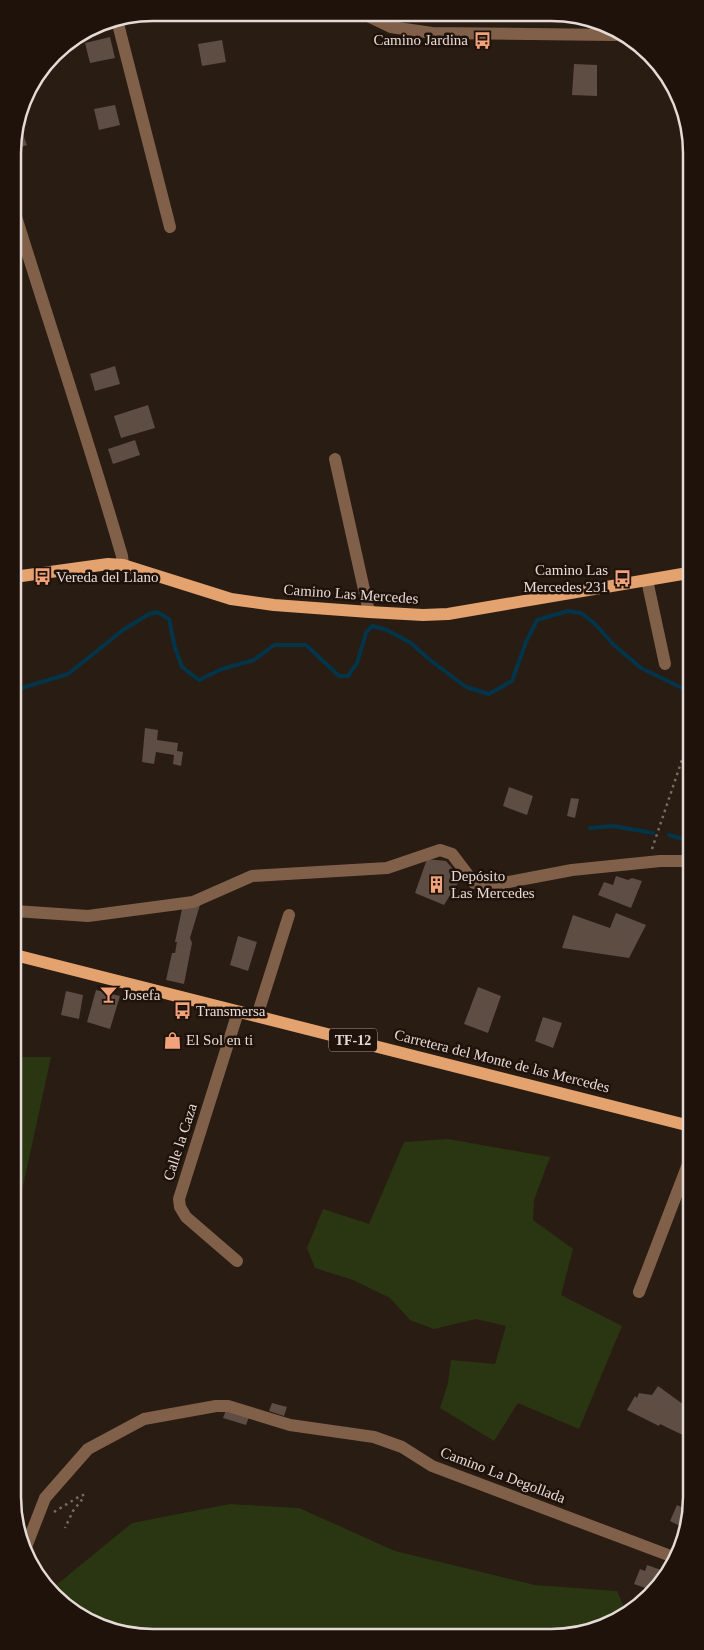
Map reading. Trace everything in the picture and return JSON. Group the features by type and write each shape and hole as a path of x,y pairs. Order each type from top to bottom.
{"main road":[{"name":"Camino Las Mercedes","path":"22,576 108,564 123,565 231,599 274,605 422,616 448,614 683,575"},
{"name":"Carretera del Monte de las Mercedes","path":"21,957 682,1124"}],"street":[{"path":"379,21 392,27 432,32 609,35"},
{"path":"119,26 170,227"},
{"path":"22,235 97,468 123,565"},
{"path":"336,458 369,612"},
{"path":"647,580 664,664"},
{"path":"21,911 88,916 193,902 252,876 387,868 440,850 452,854 474,883 487,886 572,870 682,861"},
{"path":"257,1016 289,915"},
{"name":"Calle la Caza","path":"237,1260 186,1217 178,1199 238,1012"},
{"path":"639,1292 682,1179"},
{"name":"Camino La Degollada","path":"29,1540 45,1498 88,1449 144,1419 216,1406 228,1406 290,1425 374,1437 402,1447 432,1466 669,1555"}],"path":[{"path":"648,863 683,758"},
{"path":"49,1516 82,1495 84,1497 73,1511 65,1528"}],"green space":[{"path":"21,1057 51,1057 21,1194"},
{"path":"448,1139 550,1157 534,1200 533,1220 573,1249 561,1295 622,1326 579,1429 518,1403 494,1441 440,1408 448,1383 451,1360 495,1364 506,1326 476,1319 434,1329 410,1320 390,1298 353,1280 315,1268 307,1248 323,1209 369,1224 404,1142"},
{"path":"230,1504 299,1508 395,1551 535,1585 617,1591 624,1606 601,1619 585,1624 568,1628 550,1629 154,1629 128,1626 111,1622 87,1611 56,1585 132,1523"}],"building":[{"path":"110,37 115,58 90,63 85,43"},
{"path":"222,40 226,62 202,66 198,44"},
{"path":"574,64 597,65 597,96 572,95"},
{"path":"115,105 120,125 99,130 94,109"},
{"path":"23,134 27,145 22,147"},
{"path":"115,366 120,384 95,391 90,374"},
{"path":"148,405 155,428 121,438 114,416"},
{"path":"135,440 140,455 113,464 108,449"},
{"path":"145,728 158,730 157,740 178,743 177,751 183,752 181,766 173,764 174,755 156,752 154,764 142,762"},
{"path":"509,787 533,796 527,815 503,806"},
{"path":"571,798 579,799 575,818 567,816"},
{"name":"Depósito Las Mercedes","path":"427,859 446,861 461,878 444,905 415,893"},
{"path":"616,876 628,880 632,878 642,881 631,908 598,895 604,882 613,885"},
{"path":"200,905 190,938 192,943 184,984 166,980 172,953 175,953 177,942 175,942 182,909"},
{"path":"616,913 646,925 629,958 562,948 573,915 610,928"},
{"path":"238,936 257,942 248,971 230,965"},
{"path":"478,987 501,996 488,1033 464,1024"},
{"path":"96,990 120,996 110,1029 87,1022"},
{"path":"66,991 83,995 79,1019 61,1015"},
{"path":"543,1017 562,1023 553,1048 535,1041"},
{"path":"658,1386 682,1404 682,1435 660,1424 659,1426 627,1410 635,1396 637,1398 639,1393 652,1395"},
{"path":"272,1403 287,1407 284,1416 269,1411"},
{"path":"226,1410 249,1417 246,1425 223,1418"},
{"path":"677,1505 682,1507 679,1526 670,1521"},
{"path":"647,1565 660,1570 646,1588 634,1584 640,1569 645,1571"}],"waterway":[{"path":"22,688 68,674 123,630 149,614 157,612 169,619 175,648 182,667 199,680 222,669 254,660 274,645 306,645 339,676 348,676 357,663 366,633 372,626 387,630 411,643 466,687 489,694 512,681 526,642 537,620 568,611 581,613 594,623 614,645 641,668 683,688"},
{"path":"590,828 613,826 653,833"},
{"path":"669,835 682,839"}],"place":[{"name":"Camino Jardina","path":"482,40"},
{"name":"Vereda del Llano","path":"42,577"},
{"name":"Camino Las Mercedes 231","path":"622,579"},
{"name":"Depósito Las Mercedes","path":"437,885"},
{"name":"Josefa","path":"109,995"},
{"name":"Transmersa","path":"182,1011"},
{"name":"El Sol en ti","path":"172,1040"}]}
